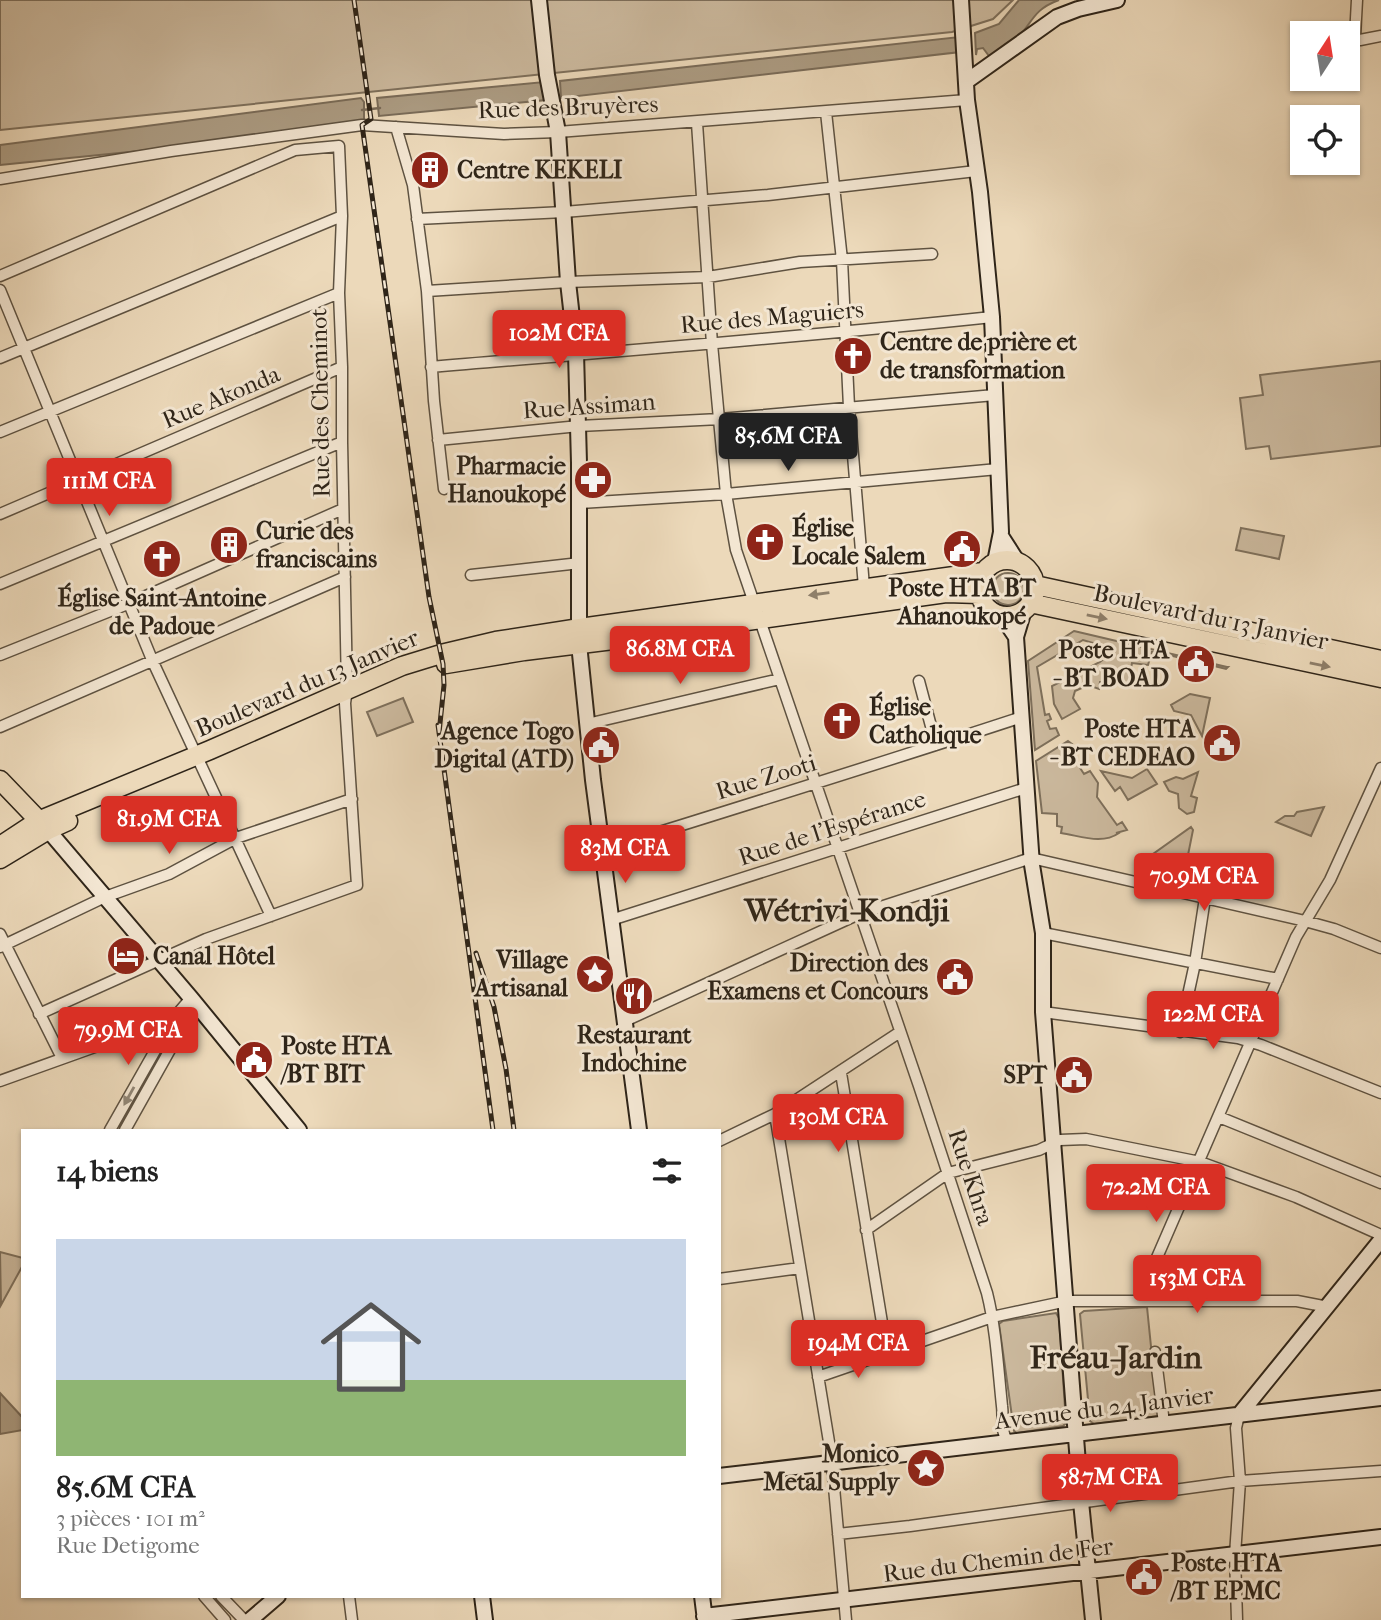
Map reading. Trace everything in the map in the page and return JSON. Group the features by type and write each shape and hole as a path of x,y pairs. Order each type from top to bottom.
{"highway":[{"path":"1002,560 1017,561 1030,571 1035,585 1027,607 1017,614 1001,615 989,609 979,594 978,586 989,567 1002,560"},
{"name":"Boulevard du 13 Janvier","path":"758,612 864,587 989,567"},
{"name":"Boulevard du 13 Janvier","path":"1035,585 1381,678"},
{"name":"Boulevard du 13 Janvier","path":"0,846 346,696 443,664 580,636 758,612 946,593 979,594"},
{"name":"Boulevard du 13 Janvier","path":"1027,607 1192,629 1381,660"},
{"path":"0,780 43,826"},
{"name":"Boulevard du 13 Janvier","path":"0,859 43,826"}],"street":[{"path":"539,0 552,108 558,132 568,282 576,353 580,636 587,724 639,1129"},
{"path":"961,0 967,100 992,317 1001,536 989,567"},
{"path":"967,81 1057,17 1117,0"},
{"path":"1357,0 1355,37 1360,40 1381,36"},
{"name":"Rue des Bruyères","path":"0,179 172,151 362,125 504,134 558,132 967,100"},
{"path":"826,112 842,260 849,407 864,587"},
{"name":"Rue Khra","path":"697,123 712,344 726,494 736,550 987,1293 1003,1414 1001,1432 1008,1442"},
{"path":"396,127 413,185 427,291 431,367 444,489"},
{"name":"Rue des Cheminot","path":"0,276 295,150 339,146 342,216 339,293 346,696 357,885 271,916"},
{"path":"417,219 564,212 976,171"},
{"path":"0,358 342,216"},
{"path":"427,291 708,277 766,266 932,254"},
{"path":"0,290 153,662 271,916 159,959 39,1014"},
{"path":"0,432 339,293"},
{"name":"Rue des Maguiers","path":"431,367 992,317"},
{"name":"Rue Akonda","path":"0,514 342,367"},
{"name":"Rue Assiman","path":"438,440 579,426 720,419 995,395"},
{"path":"0,584 342,442"},
{"path":"580,503 726,494 998,469"},
{"path":"0,655 130,603 343,509"},
{"path":"1001,536 1017,561"},
{"path":"471,575 580,563"},
{"path":"0,727 345,577"},
{"path":"1027,607 1016,637 1021,717 1031,858 1043,933 1044,1012 1053,1143 1093,1620"},
{"path":"1001,615 1016,637"},
{"path":"587,724 780,679"},
{"path":"919,681 936,745"},
{"name":"Rue Zooti","path":"603,850 1021,717"},
{"path":"1139,1299 1278,979 1305,921 1330,880 1381,768"},
{"name":"Rue de l'Espérance","path":"611,920 1026,788"},
{"path":"62,1058 2,942 105,897 169,874 236,838 352,799"},
{"path":"43,826 159,959 298,1129"},
{"path":"625,1021 859,914 1031,858 1305,921 1334,929 1381,948"},
{"path":"1180,1032 1205,898"},
{"path":"1043,933 1278,979"},
{"path":"111,1129 173,1019 191,998"},
{"path":"0,1081 173,1019 201,1012"},
{"path":"1044,1012 1251,1042 1381,1093"},
{"path":"126,1129 186,1016"},
{"path":"721,1140 775,1114 900,1032"},
{"path":"841,1073 887,1353"},
{"path":"775,1114 832,1463 846,1620"},
{"path":"286,1115 288,1129"},
{"path":"1219,1117 1381,1183"},
{"path":"866,1230 948,1173 1039,1150 1069,1138 1200,1162 1296,1197 1381,1238 1239,1415 1236,1428 1240,1481 1235,1555 1237,1620"},
{"path":"721,1279 800,1268"},
{"path":"818,1377 992,1317 1067,1301 1297,1301 1328,1307"},
{"path":"1155,1352 1164,1423"},
{"name":"Avenue du 24 Janvier","path":"721,1476 1381,1398"},
{"path":"838,1534 1240,1481 1381,1471"},
{"name":"Rue du Chemin de Fer","path":"705,1618 1381,1537"},
{"path":"206,1598 225,1620"},
{"path":"223,1598 244,1620"},
{"path":"250,1620 276,1598"},
{"path":"349,1598 352,1620"},
{"path":"482,1598 485,1620"},
{"path":"702,1598 705,1618"}],"shaded area":[{"path":"0,0 1013,0 993,19 952,32 0,130"},
{"path":"1019,0 1059,0 1039,11 1018,38 995,56 989,56 983,48 977,49 976,55 975,33 999,24"},
{"path":"959,37 960,52 561,98 560,81"},
{"path":"544,82 546,100 379,116 377,98"},
{"path":"361,98 364,102 364,120 139,151 0,165 0,145"},
{"path":"1381,361 1381,446 1271,459 1269,446 1246,449 1240,398 1263,395 1260,375"},
{"path":"1241,528 1284,536 1279,559 1236,550"},
{"path":"1008,573 1019,578 1024,589 1019,600 1008,605 997,600 992,589 997,578"},
{"path":"1074,631 1228,667 1226,669 1152,651 1148,665 1132,663 1128,684 1100,682 1099,689 1085,684 1075,691 1073,698 1080,709 1062,719 1054,704 1052,686 1100,662 1110,654 1107,647 1083,640 1037,667 1045,715 1049,714 1051,719 1047,721 1050,729 1056,728 1059,735 1035,750 1028,661"},
{"path":"1190,694 1210,698 1202,736 1191,715 1174,711 1171,705"},
{"path":"403,698 413,722 377,736 367,712"},
{"path":"1068,741 1072,744 1067,748 1084,774 1090,771 1098,783 1097,797 1117,825 1122,822 1127,830 1112,837 1098,839 1061,833 1062,827 1057,826 1057,814 1042,813 1036,761"},
{"path":"1147,769 1157,784 1128,800 1120,787 1115,791 1101,771 1132,778"},
{"path":"1198,772 1191,796 1197,798 1194,812 1187,814 1179,808 1178,794 1169,791 1164,782 1176,777 1183,779"},
{"path":"1324,807 1311,836 1276,822 1285,816 1294,816 1297,812"},
{"path":"1191,827 1193,830 1185,870 1159,862 1153,854"},
{"path":"0,1252 21,1257 21,1269 1,1305"},
{"path":"1147,1307 1158,1416 1094,1424 1090,1421 1080,1314 1084,1311"},
{"path":"1056,1313 1059,1318 1066,1423 1063,1426 1017,1433 1014,1431 999,1324 1003,1321"},
{"path":"0,1393 21,1416 21,1430 0,1434"}],"waterway":[{"path":"362,110 380,108"}],"railway":[{"path":"354,0 371,119 362,125 429,597 443,664 444,685 439,733"},
{"path":"438,725 493,1129"},
{"path":"476,953 494,1007 514,1129"}],"place":[{"name":"Centre KEKELI","path":"430,170"},
{"name":"Centre de prière et de transformation","path":"853,356"},
{"name":"Pharmacie Hanoukopé","path":"593,480"},
{"name":"Église Locale Salem","path":"765,542"},
{"name":"Curie des franciscains","path":"229,545"},
{"name":"Poste HTA BT Ahanoukopé","path":"962,549"},
{"name":"Église Saint-Antoine de Padoue","path":"162,559"},
{"name":"Poste HTA - BT BOAD","path":"1196,664"},
{"name":"Église Catholique","path":"842,721"},
{"name":"Poste HTA - BT CEDEAO","path":"1222,743"},
{"name":"Agence Togo Digital (ATD)","path":"601,745"},
{"name":"Canal Hôtel","path":"126,956"},
{"name":"Village Artisanal","path":"595,974"},
{"name":"Direction des Examens et Concours","path":"955,977"},
{"name":"Restaurant Indochine","path":"634,996"},
{"name":"Poste HTA /BT BIT","path":"254,1060"},
{"name":"SPT","path":"1074,1075"},
{"name":"Monico Metal Supply","path":"926,1468"},
{"name":"Poste HTA /BT EPMC","path":"1144,1577"}],"district":[{"name":"Wétrivi-Kondji","path":"847,910"},
{"name":"Fréau-Jardin","path":"1116,1357"}]}
